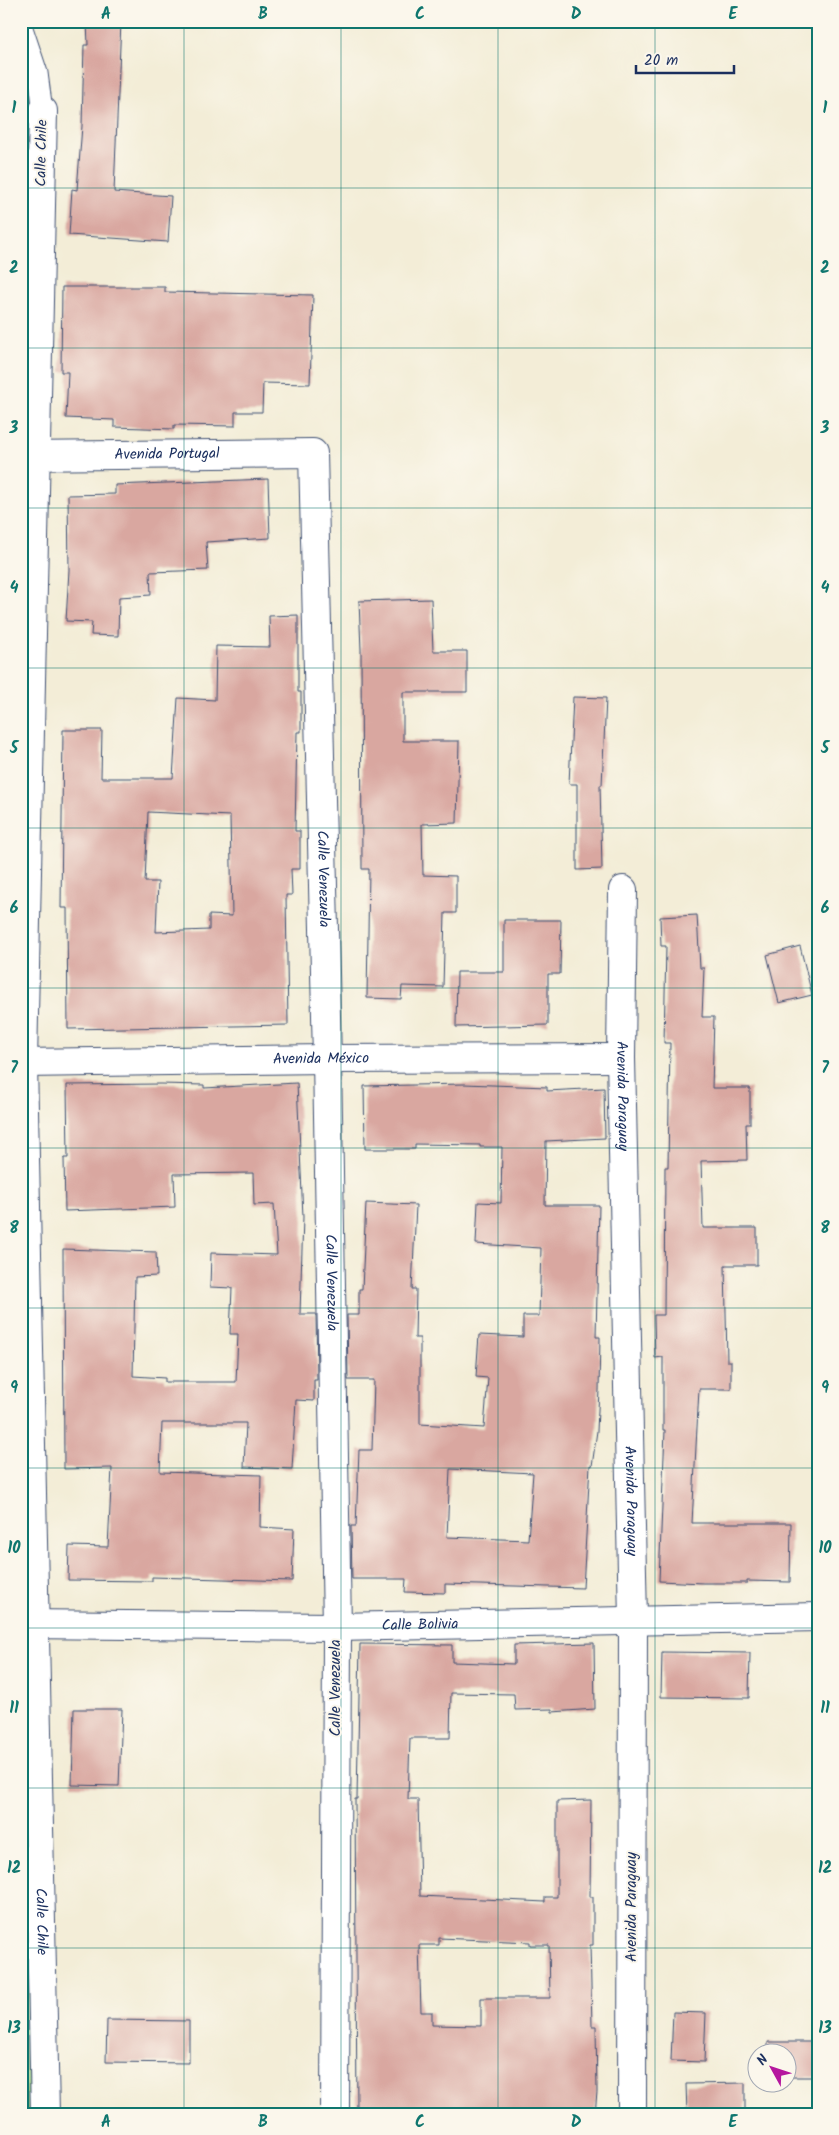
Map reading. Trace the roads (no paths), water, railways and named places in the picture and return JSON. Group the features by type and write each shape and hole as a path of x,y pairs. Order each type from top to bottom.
{"street":[{"name":"Calle Chile","path":"43,111 31,192 22,1063 29,1624 45,2114"},
{"name":"Avenida Portugal","path":"28,456 313,453"},
{"name":"Calle Venezuela","path":"313,453 327,1059 336,1627 335,2114"},
{"name":"Avenida Paraguay","path":"623,890 621,1058 633,1620 632,2114"},
{"name":"Avenida México","path":"22,1063 621,1058"},
{"name":"Calle Bolivia","path":"29,1624 336,1627 818,1617"}],"lane":[{"path":"21,22 38,73 43,111"}]}
